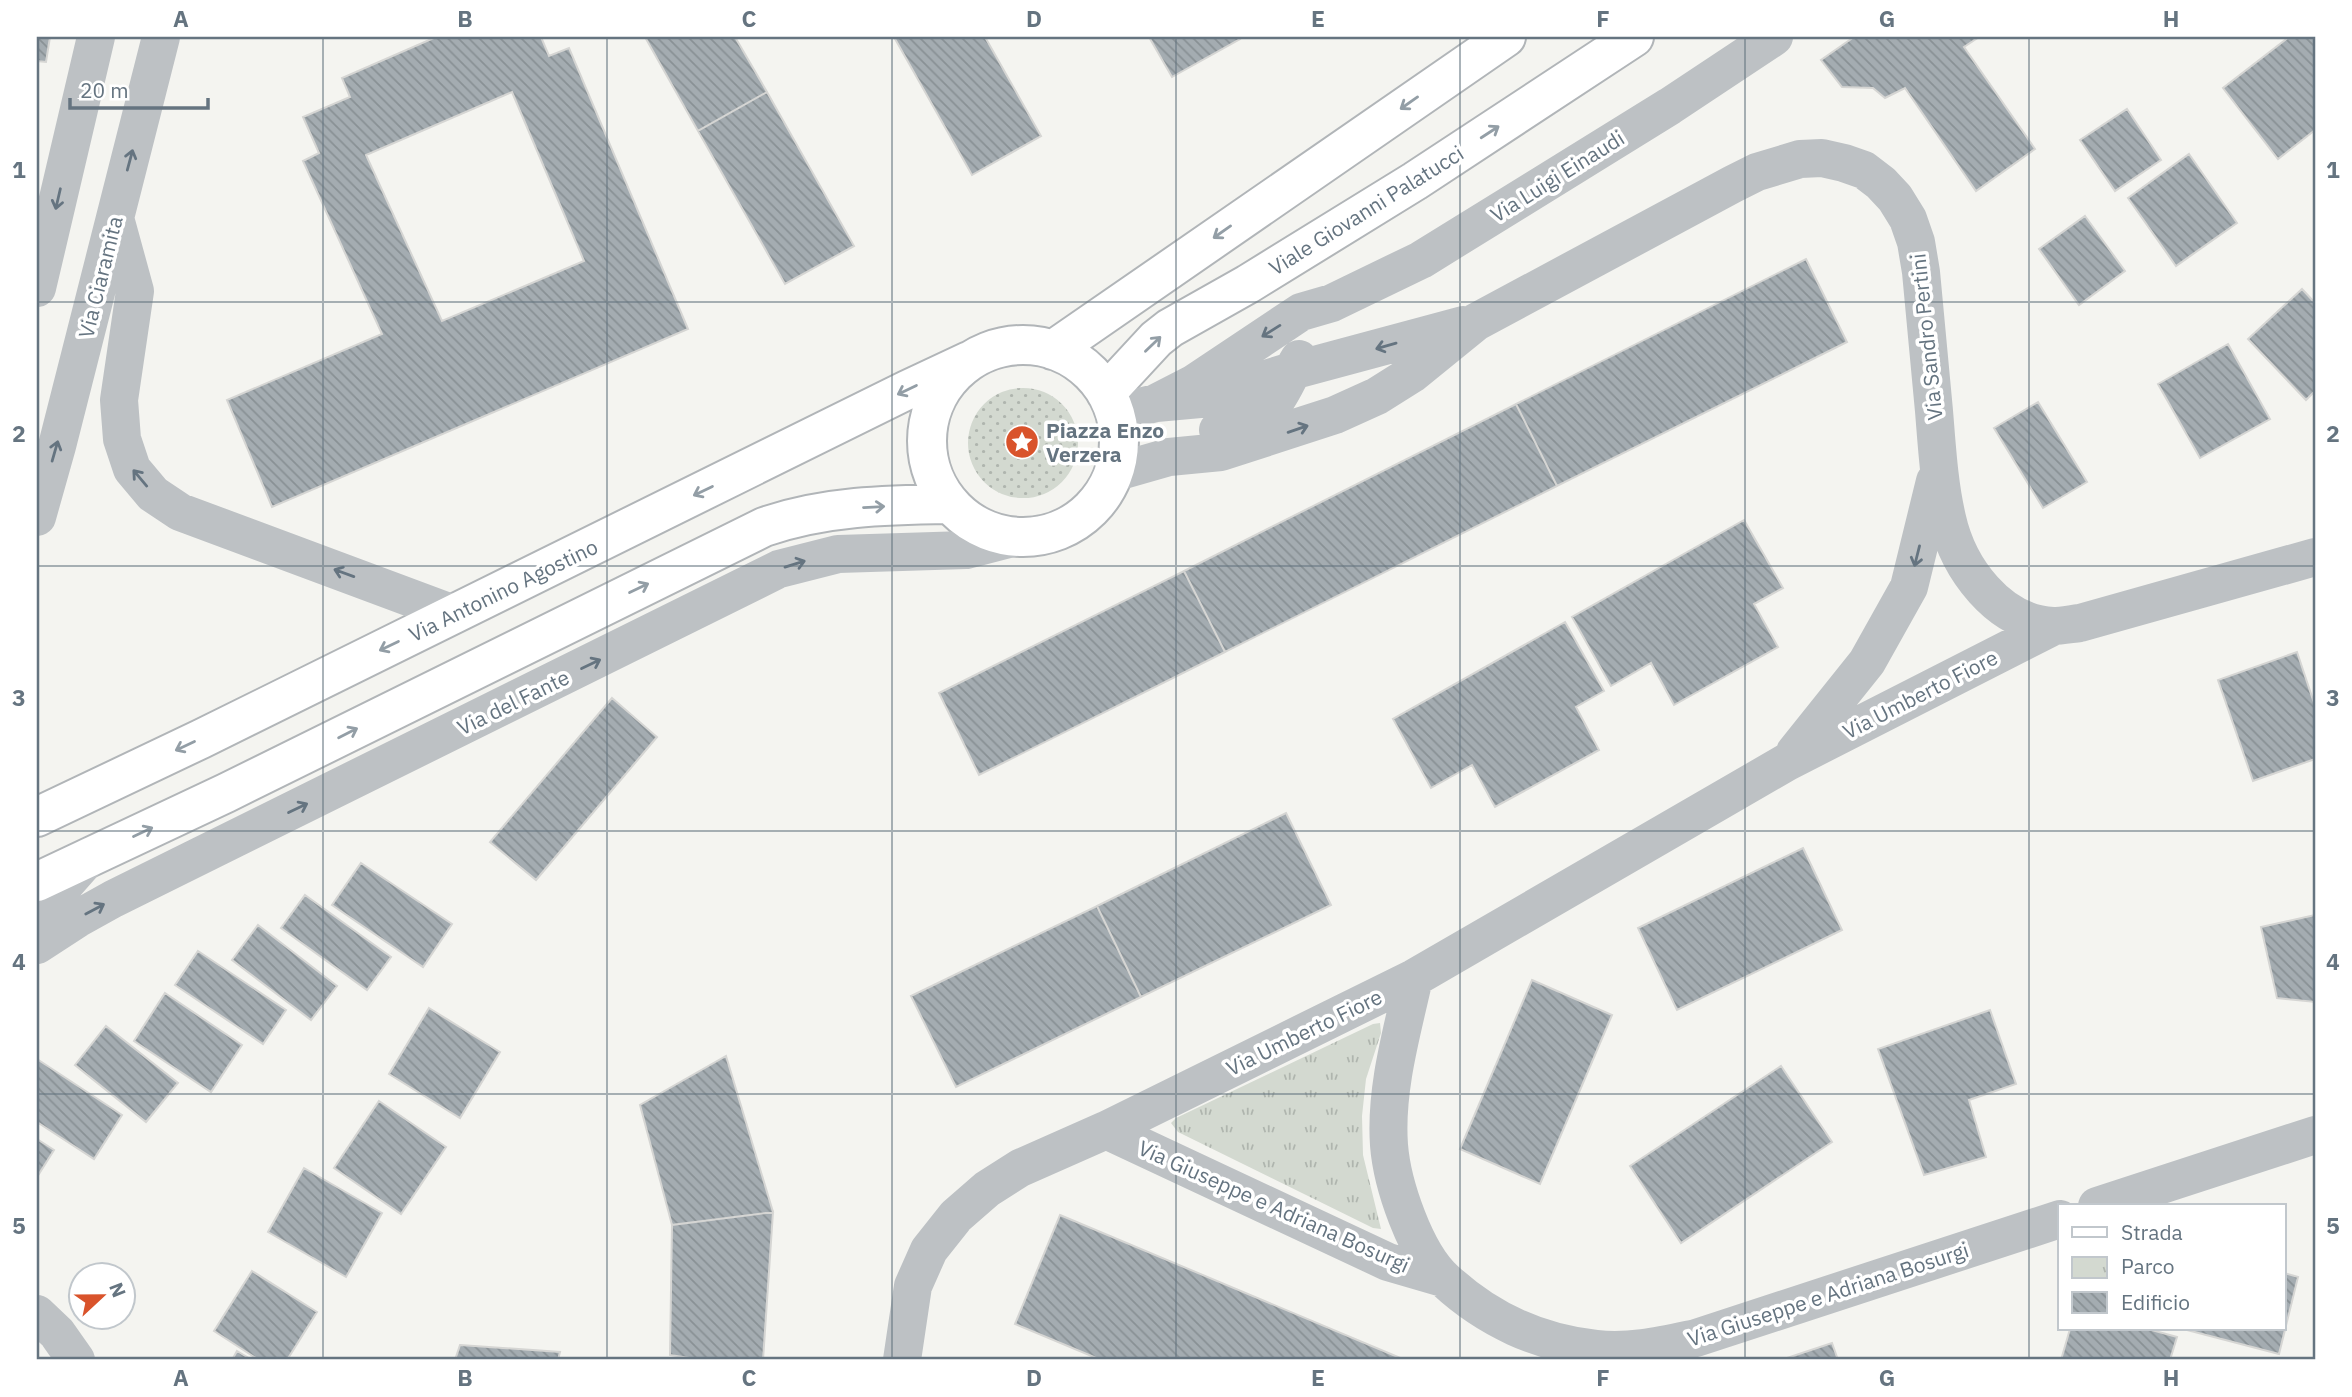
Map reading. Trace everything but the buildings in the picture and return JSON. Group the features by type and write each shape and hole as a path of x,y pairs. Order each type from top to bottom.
{"main road":[{"path":"1053,350 1506,37"},
{"name":"Viale Giovanni Palatucci","path":"1110,403 1156,339 1170,328 1248,284 1415,181 1634,37"},
{"path":"1024,345 1053,350 1074,359 1092,374 1110,403 1119,443 1113,473 1102,496 1084,516 1062,530 1037,537 1012,538 967,521 950,504 933,476 927,444 932,412 946,384 969,361 995,349 1024,345"},
{"name":"Via Antonino Agostino","path":"37,817 969,361"},
{"path":"37,882 226,793 764,527 796,515 835,509 950,504"}],"street":[{"path":"37,288 96,37"},
{"name":"Via Ciaramita","path":"37,517 161,37"},
{"name":"Via Luigi Einaudi","path":"1156,403 1193,384 1301,312 1332,303 1421,260 1670,106 1774,37"},
{"name":"Via Sandro Pertini","path":"1476,322 1757,172 1800,159 1822,158 1844,163 1864,170 1895,198 1908,219 1916,242 1947,519 1957,548 1985,592 2007,610 2027,621 2054,626 2115,614 2315,557"},
{"path":"115,218 135,291 119,400 122,439 132,469 153,494 180,512 454,614"},
{"path":"1169,457 1213,432 1256,419 1276,400 1332,303"},
{"path":"1110,403 1200,399 1292,371 1476,322"},
{"path":"1113,473 1169,457 1222,452 1335,415 1377,396 1412,373 1476,322"},
{"name":"Via Umberto Fiore","path":"1787,762 1867,663 1909,587 1939,466"},
{"name":"Via del Fante","path":"37,945 114,899 779,569 838,554 967,550 1012,538"},
{"name":"Via Umberto Fiore","path":"902,1360 913,1286 929,1250 956,1216 987,1189 1020,1168 1106,1130 1414,978 1787,762 2054,626"},
{"path":"37,916 89,857"},
{"name":"Via Giuseppe e Adriana Bosurgi","path":"1414,978 1388,1108 1389,1147 1398,1194 1416,1240 1443,1278 1482,1308 1520,1331 1561,1343 1598,1349 1648,1348 1696,1338 2058,1220"},
{"name":"Via Giuseppe e Adriana Bosurgi","path":"1106,1130 1388,1262 1443,1278"},
{"path":"2103,1204 2315,1135"},
{"path":"37,1314 57,1334 76,1360"}],"green space":[{"path":"1023,388 1044,392 1062,404 1074,422 1078,443 1074,464 1062,482 1044,494 1023,498 1002,494 984,482 972,464 968,443 972,422 984,404 1002,392"},
{"path":"1380,1023 1381,1033 1366,1079 1362,1116 1363,1155 1381,1229 1373,1228 1178,1132 1171,1123 1176,1118"}],"place":[{"name":"Piazza Enzo Verzera","path":"1022,442"}]}
